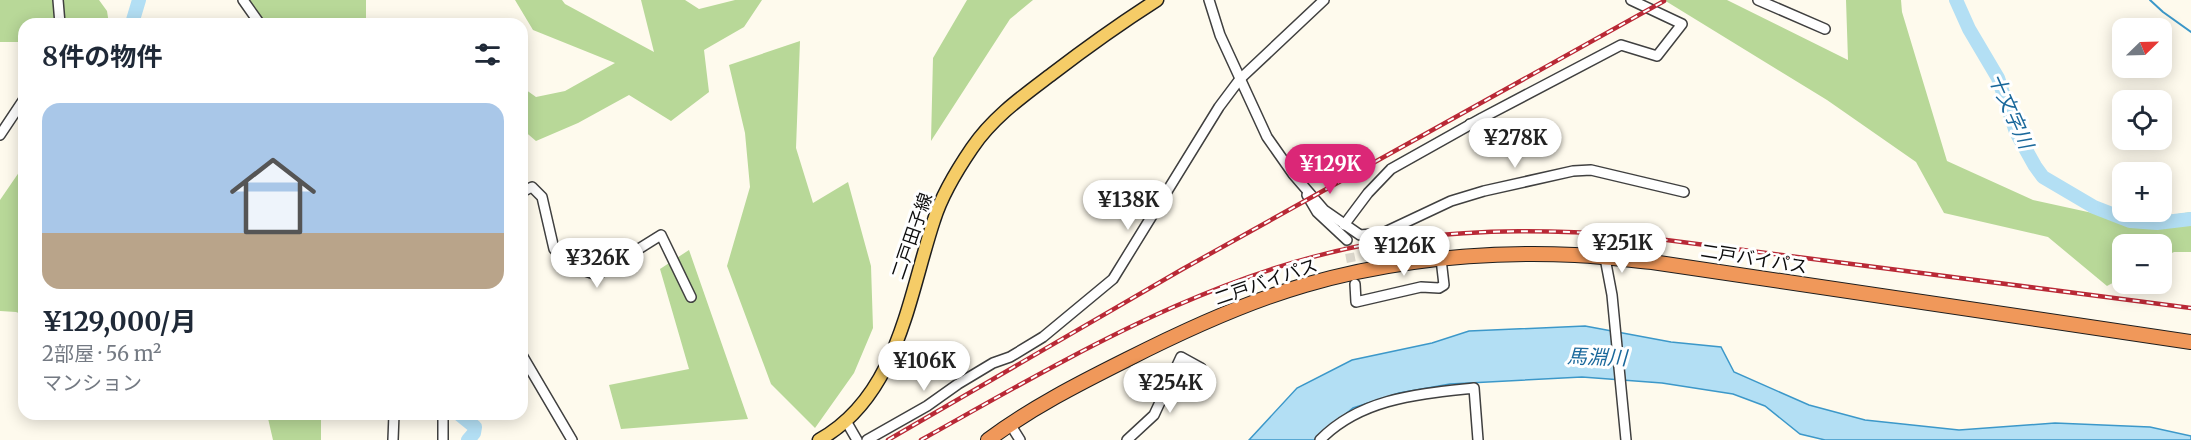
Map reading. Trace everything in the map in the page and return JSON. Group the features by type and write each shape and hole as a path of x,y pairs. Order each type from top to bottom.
{"highway":[{"name":"二戸バイパス","path":"988,440 1010,424 1066,391 1147,349 1240,307 1304,285 1340,276 1441,259 1576,255 1652,262 2191,342"}],"main road":[{"name":"二戸田子線","path":"819,440 846,421 865,401 882,376 901,330 934,218 945,193 972,147 1004,111 1075,57 1157,0"}],"street":[{"path":"58,0 60,18"},
{"path":"243,0 256,18"},
{"path":"1209,0 1220,35 1267,137 1300,183 1317,212 1347,240"},
{"path":"867,440 927,406 993,363 1010,357 1043,337 1113,279 1219,107 1240,80 1324,0"},
{"path":"1344,225 1368,193 1392,169 1470,124 1621,45 1657,56 1682,24 1631,0"},
{"path":"1758,0 1825,28"},
{"path":"0,135 18,108"},
{"path":"1470,124 1515,136"},
{"path":"1300,183 1324,210 1360,235 1383,233 1451,201 1493,188 1573,171 1591,170 1684,192"},
{"path":"528,189 532,187 542,197 554,249 569,265 597,275 661,235 691,297"},
{"path":"1605,258 1612,295 1626,440"},
{"path":"1355,284 1356,302 1421,287 1439,288 1444,285 1441,259"},
{"path":"1127,440 1154,416 1181,357 1201,368"},
{"path":"528,365 572,440"},
{"path":"1320,440 1352,415 1378,404 1428,393 1474,388 1478,440"},
{"path":"393,440 394,420"},
{"path":"443,420 443,440"},
{"path":"846,421 857,440"},
{"path":"1010,424 1020,440"}],"green space":[{"path":"0,0 99,0 107,11 108,18 18,18 18,42 0,42"},
{"path":"248,0 366,0 366,18 251,18"},
{"path":"515,0 562,0 565,4 654,52 641,0 685,0 699,9 735,0 762,0 744,27 704,50 709,92 671,121 629,95 578,123 536,141 528,134 528,91 536,97 565,91 615,63 533,30 528,18"},
{"path":"967,0 1033,0 1010,19 931,141 933,58"},
{"path":"1664,0 1727,0 1848,60 1846,0 1901,0 1902,12 1947,161 2033,200 2112,217 2112,222 2172,222 2172,215 2191,212 2191,252 2172,253 2172,234 2112,234 2112,283 2107,286 2048,237 1944,213 1916,162 1827,100"},
{"path":"800,41 796,148 813,203 848,182 871,266 873,328 854,373 815,428 771,384 727,266 750,187 745,133 729,65"},
{"path":"18,174 18,313 0,311 0,200"},
{"path":"689,250 748,419 621,429 609,385 689,369 660,269"},
{"path":"268,420 321,420 321,440 273,440"}],"water":[{"name":"馬淵川","path":"1585,326 1671,342 1721,347 1734,372 1809,405 1865,420 1959,430 2055,423 2150,427 2191,436 2191,440 1825,440 1800,434 1765,406 1733,394 1662,383 1582,377 1450,384 1399,393 1353,408 1314,440 1249,440 1297,388 1352,360 1432,343 1469,331"}],"waterway":[{"path":"134,18 139,0"},
{"name":"十文字川","path":"1956,0 1969,29 1998,78 2016,132 2043,177 2094,207 2130,221 2157,223 2191,219"},
{"path":"2150,0 2191,32"},
{"path":"466,420 475,427 474,433 468,440"}],"tunnel":[{"path":"1347,240 1354,276"}],"railway":[{"path":"888,440 1181,270 1664,1"},
{"path":"921,440 1096,344 1218,288 1280,266 1344,249 1438,235 1519,231 1628,235 2191,308"}]}
